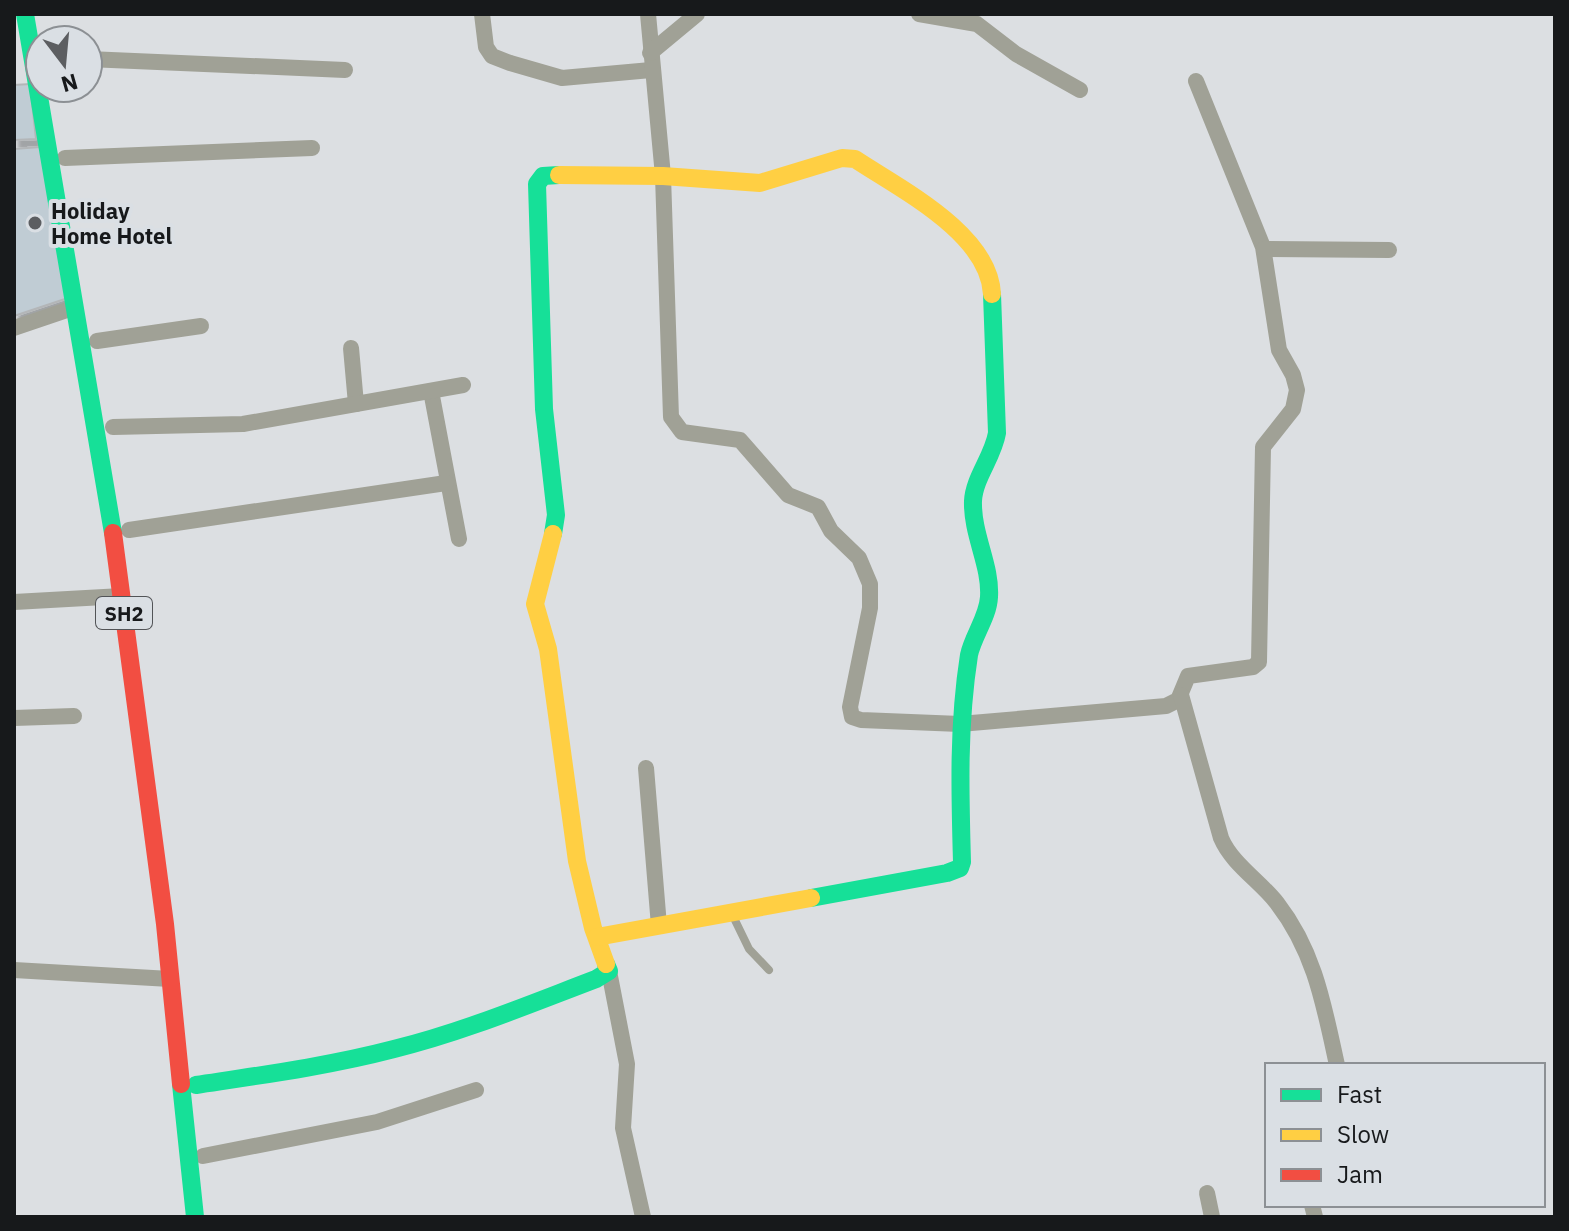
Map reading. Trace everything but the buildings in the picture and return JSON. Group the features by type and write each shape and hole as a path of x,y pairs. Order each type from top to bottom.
{"street":[{"name":"SH2","path":"25,14 64,203 97,341 129,530 196,1085 203,1156 201,1210"},
{"path":"482,14 484,41 489,52 522,67 562,78 650,61 697,14"},
{"path":"648,14 663,176 671,417 675,426 691,435 740,440 788,495 820,508 831,531 859,558 868,574 871,597 850,707 852,717 960,724 1166,706 1181,695 1188,676 1253,667 1261,658 1263,447 1293,409 1297,396 1293,375 1279,350 1264,249 1196,81"},
{"path":"919,14 977,24 1016,54 1080,90"},
{"path":"104,60 345,70"},
{"name":"SH2","path":"56,104 65,158 64,203 73,308 91,392 122,596 201,1210"},
{"path":"65,158 312,148"},
{"path":"597,937 947,873 960,868 963,856 960,724 970,651 989,599 989,580 976,540 973,503 974,490 994,450 997,433 994,295 986,270 956,226 855,159 842,158 760,183 663,176 550,175 541,178 537,186 544,409 556,515 551,550 535,593 535,604 548,649 577,861 597,937 609,971 627,1064 623,1128 643,1217"},
{"path":"1264,249 1389,250"},
{"path":"14,328 73,308"},
{"path":"97,341 201,326"},
{"path":"351,348 356,404"},
{"path":"113,427 243,424 463,385"},
{"path":"431,391 459,539"},
{"path":"129,530 446,483"},
{"path":"14,602 122,596"},
{"path":"1181,695 1221,838 1229,852 1277,902 1305,946 1314,965 1337,1063"},
{"path":"14,718 74,716"},
{"path":"646,768 659,926"},
{"path":"14,970 170,979"},
{"path":"196,1085 284,1072 434,1038 596,979 609,971"},
{"path":"203,1156 377,1122 476,1090"},
{"path":"1207,1193 1212,1217"}],"lane":[{"path":"732,913 749,949 769,970"}],"traffic: fast":[{"path":"25,14 113,533"},
{"path":"553,534 556,515 544,409 537,184 543,176 559,175"},
{"path":"811,898 947,873 960,868 962,862 961,758 965,681 969,655 989,597 973,501 997,433 992,294"},
{"path":"196,1085 320,1065 420,1042 596,979 609,971 606,964"},
{"path":"181,1084 195,1217"}],"traffic: slow":[{"path":"559,175 663,176 760,183 842,158 855,159 917,199 959,232 976,251 987,272 992,294"},
{"path":"553,534 535,604 548,649 577,861 593,928 606,964"},
{"path":"597,937 811,898"}],"traffic: jam":[{"path":"113,533 165,924 181,1084"}],"place":[{"name":"Holiday Home Hotel","path":"35,223"}]}
